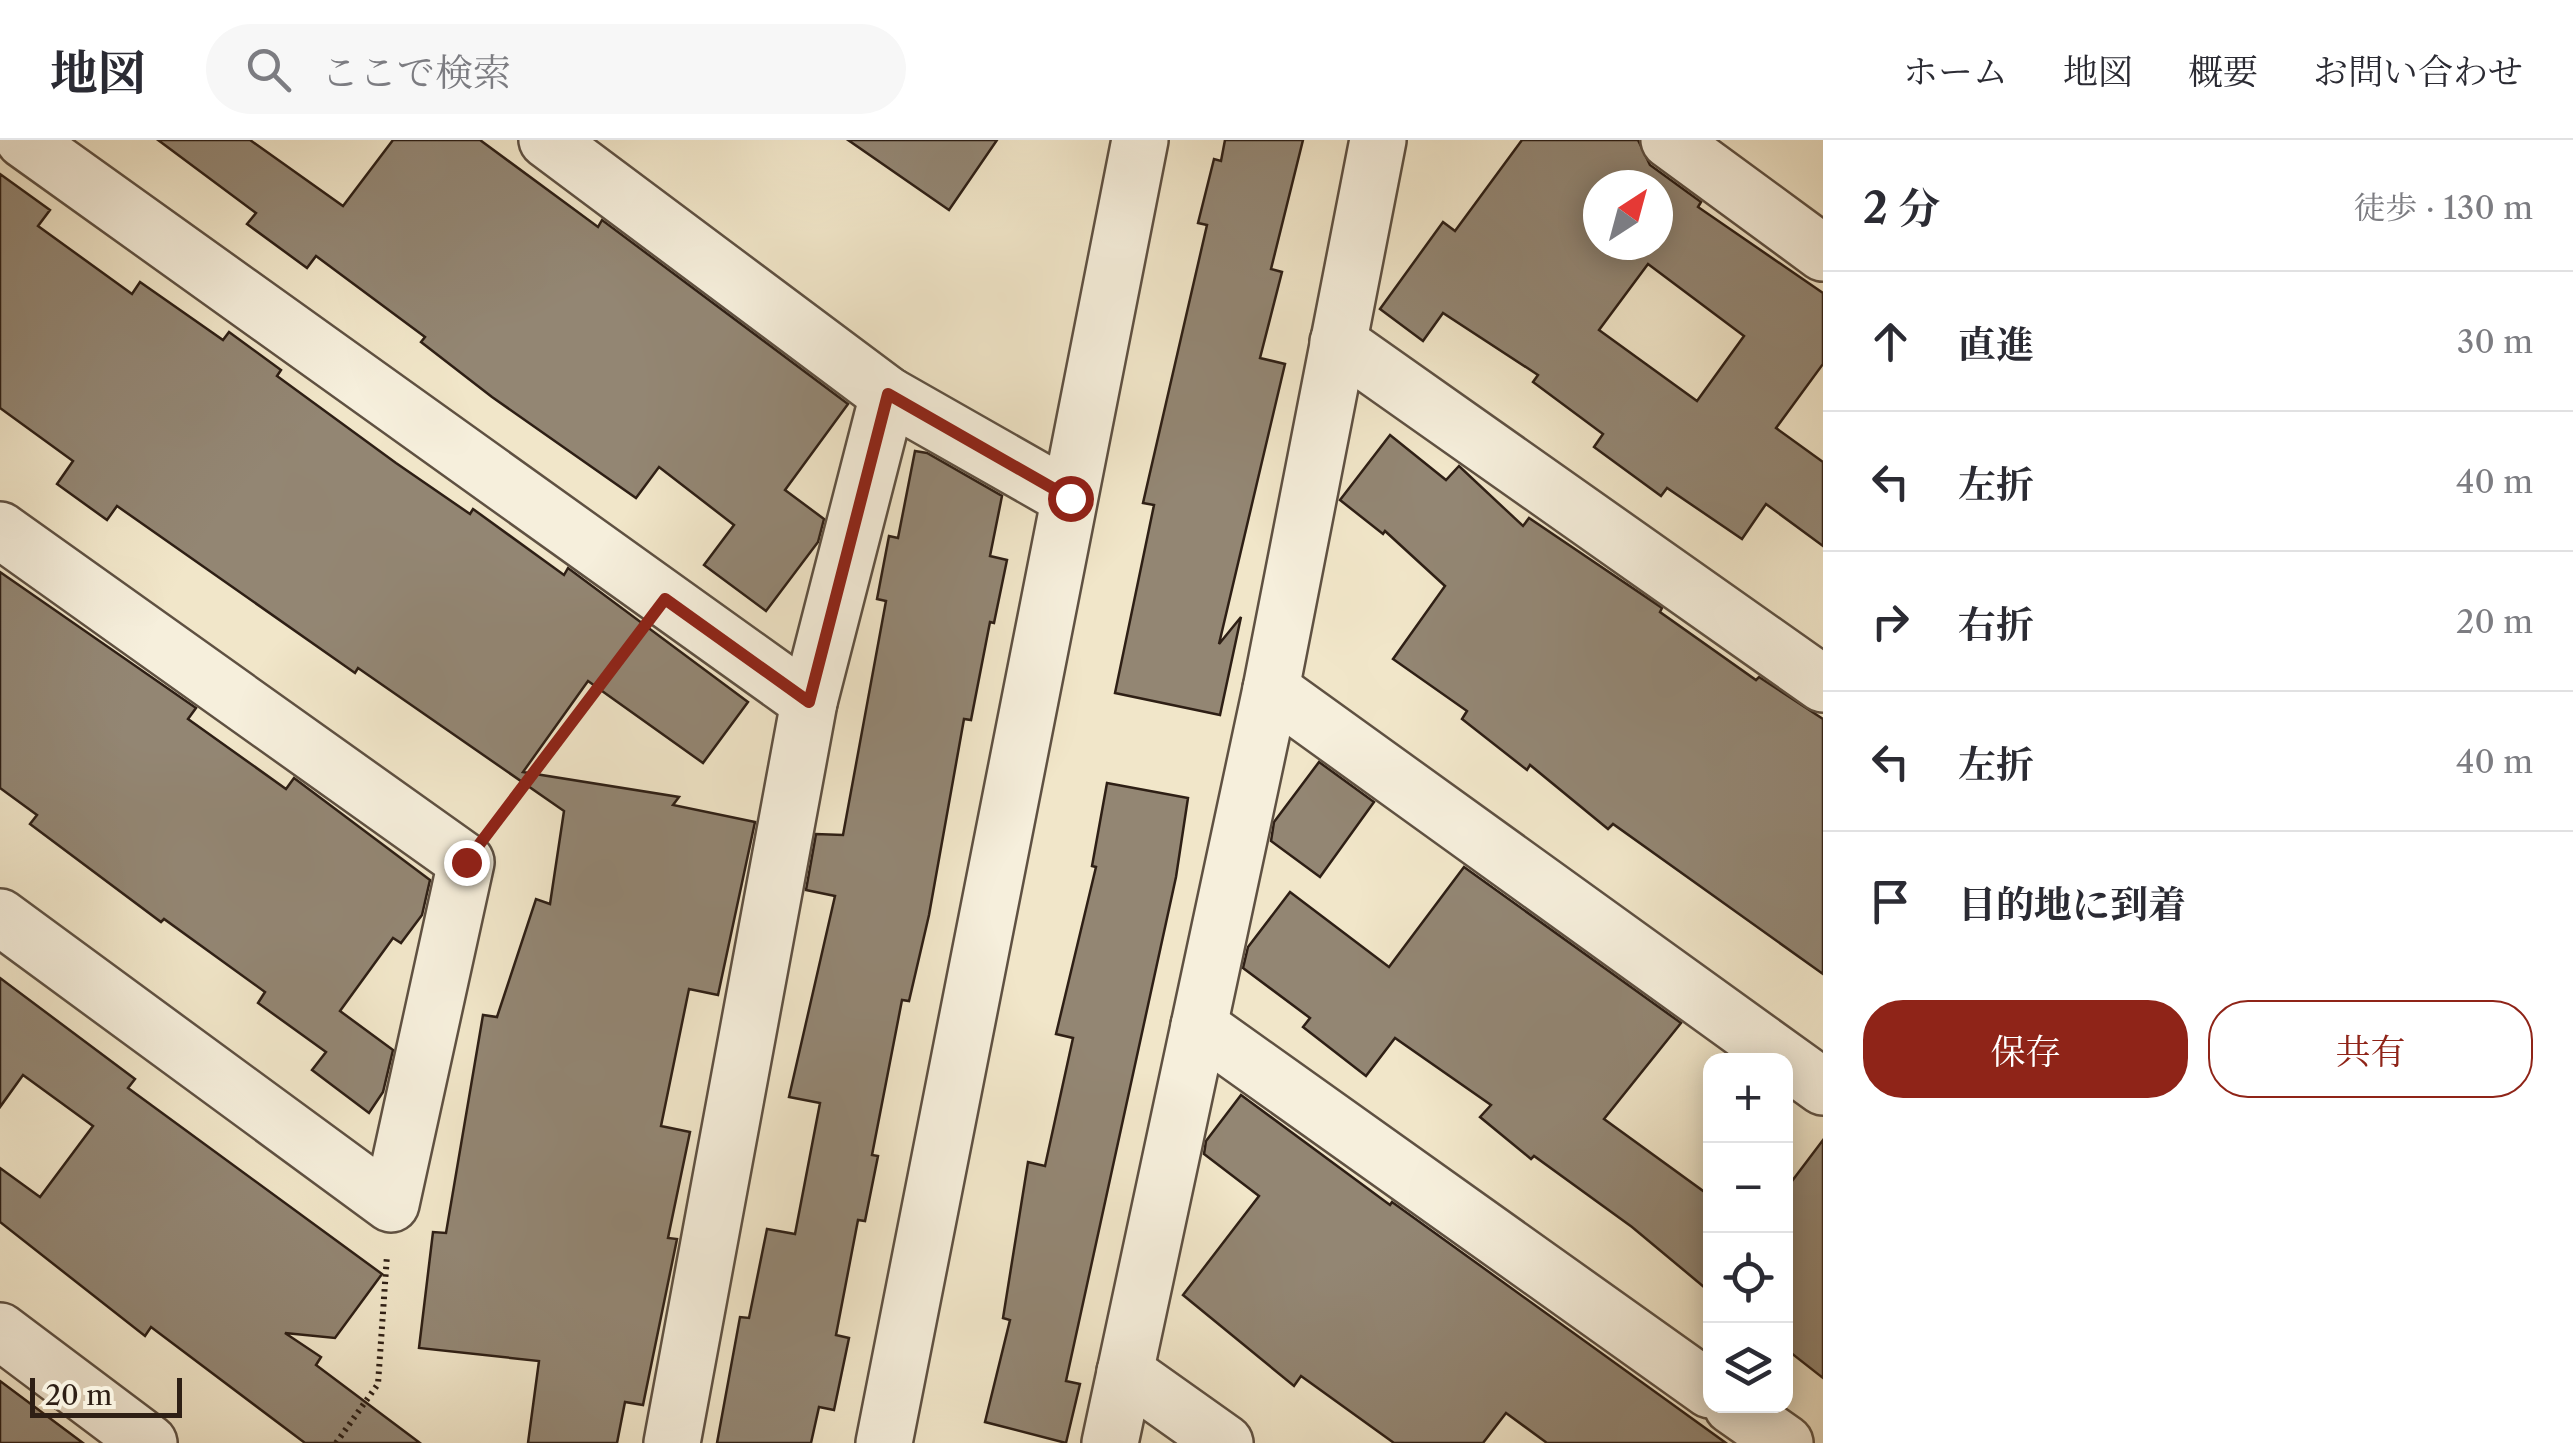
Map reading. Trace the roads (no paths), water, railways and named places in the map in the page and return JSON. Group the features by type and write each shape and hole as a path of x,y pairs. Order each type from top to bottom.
{"street":[{"path":"24,140 809,702"},
{"path":"547,140 888,394 1070,498"},
{"path":"884,1443 1140,140"},
{"path":"1110,1443 1271,689 1378,140"},
{"path":"1668,140 1823,253"},
{"path":"1338,342 1823,684"},
{"path":"672,1443 809,702 888,394"},
{"path":"0,530 466,862 391,1204 0,917"},
{"path":"1271,689 1823,1087"},
{"path":"1199,1026 1703,1385"},
{"path":"0,1331 149,1443"},
{"path":"1125,1372 1225,1443"},
{"path":"1742,1413 1785,1443"}]}
